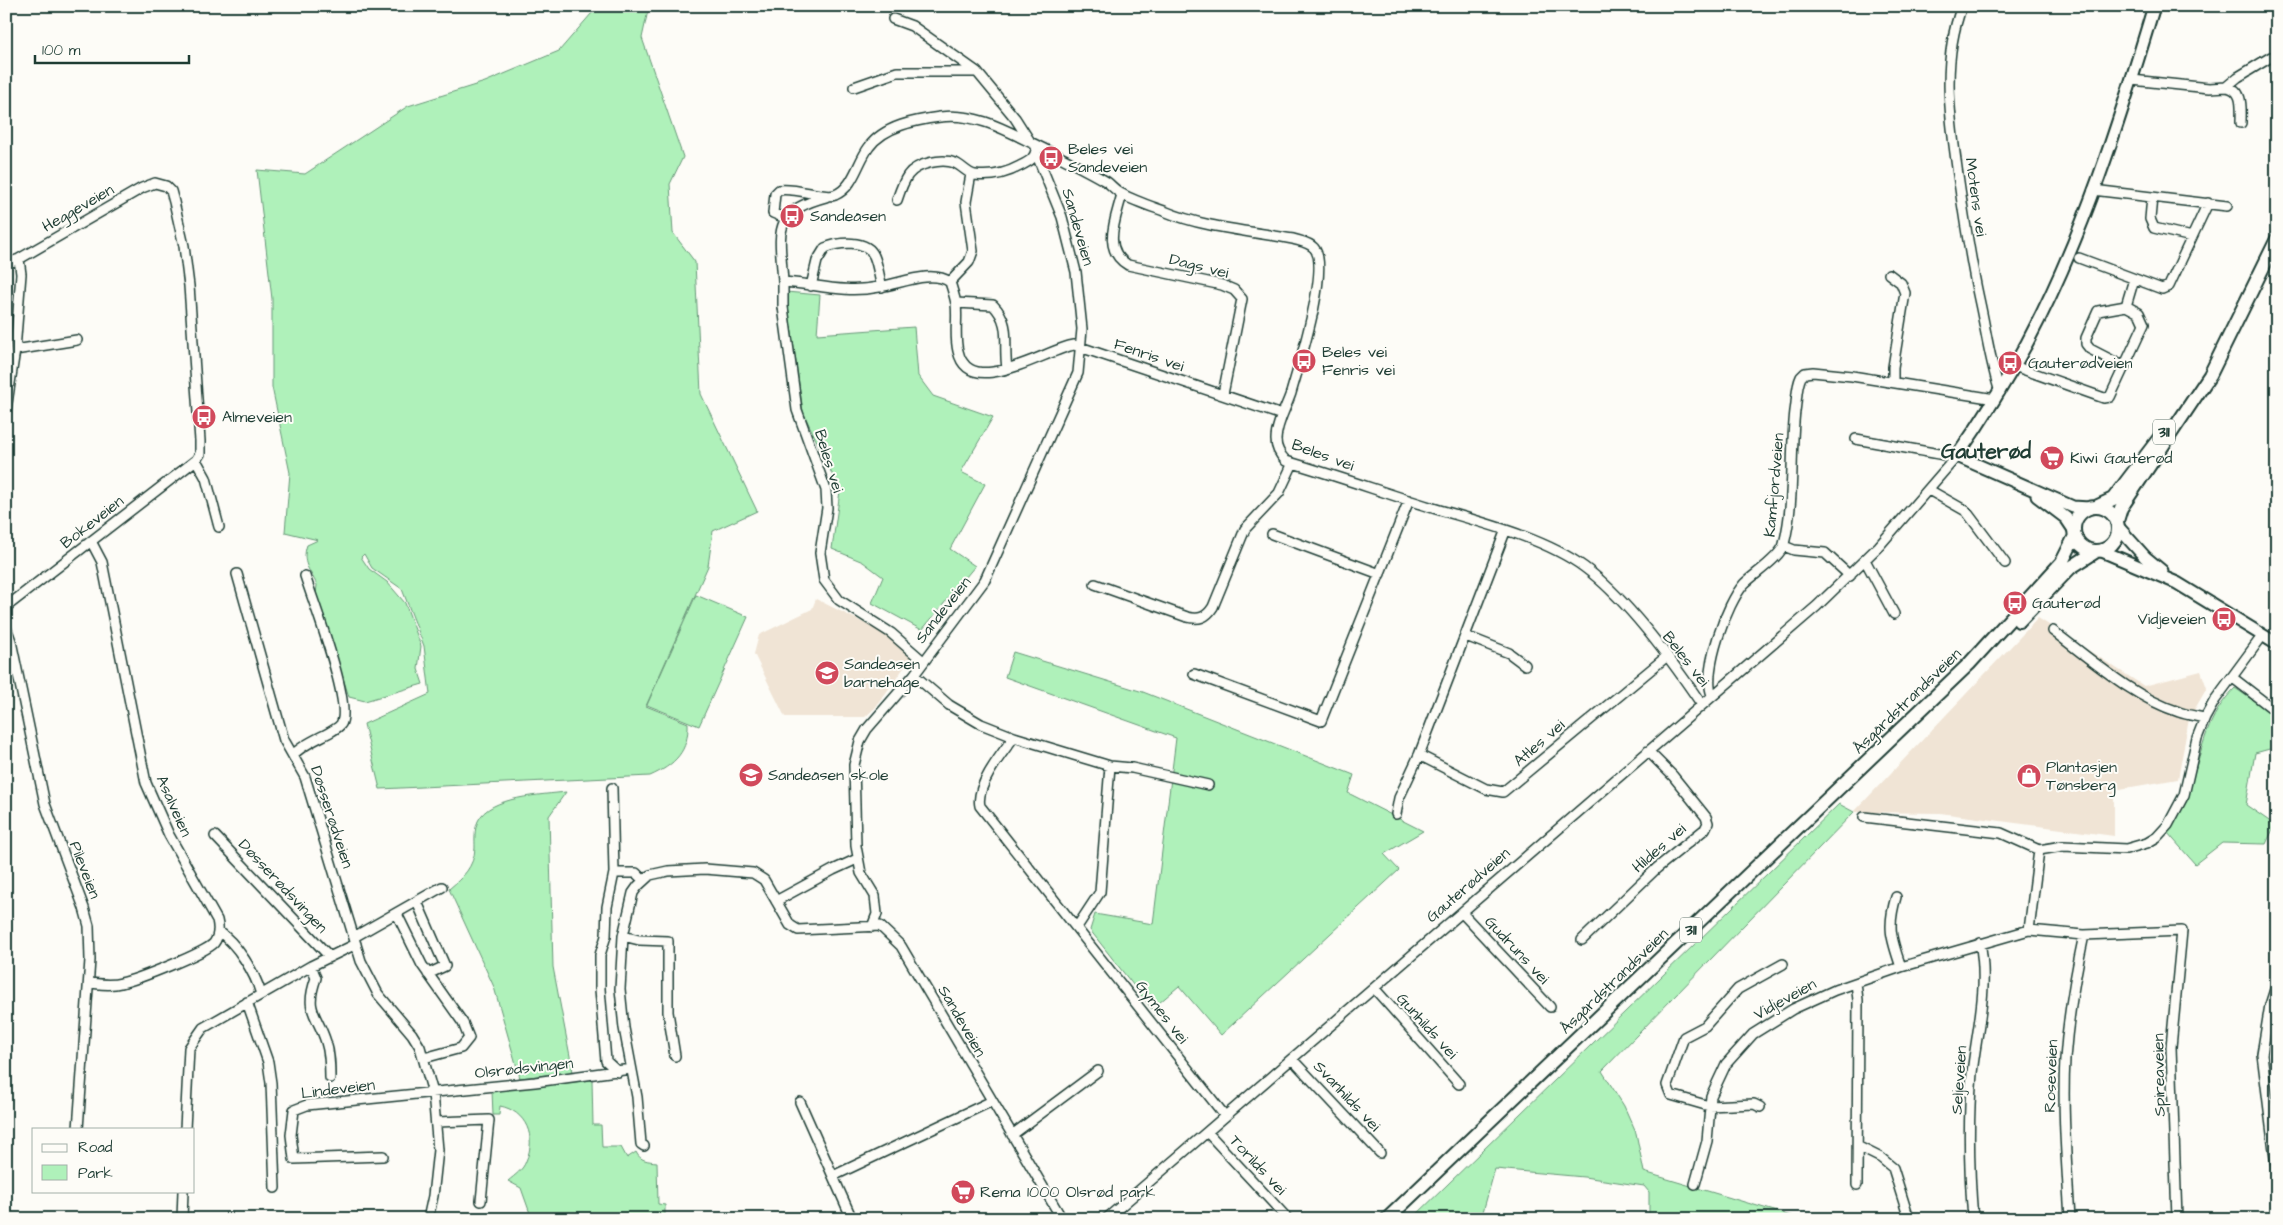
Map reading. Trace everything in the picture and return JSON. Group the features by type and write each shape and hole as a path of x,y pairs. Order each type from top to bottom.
{"main road":[{"name":"Gauterødveien","path":"1957,456 1998,395 2054,286 2093,190 2132,80 2154,6"},
{"name":"Åsgårdstrandsveien","path":"1993,641 2019,621 2070,568 2113,544 2121,508 2210,375 2222,347 2277,239"},
{"name":"Åsgårdstrandsveien","path":"1387,1219 1993,641 2062,562 2074,533 2077,517 2113,499 2164,431 2222,347"},
{"path":"1957,456 2073,508 2108,510 2145,557 2177,583 2277,644"},
{"path":"2016,483 2066,518 2083,548 2099,551 2177,583"}],"street":[{"name":"Motens vei","path":"1962,6 1953,33 1950,56 1949,112 1968,244 1998,395"},
{"name":"Sandeveien","path":"893,19 912,26 976,72 1015,118 1033,146 1062,217 1072,254 1079,289 1081,347 1078,373 1072,391 985,580 922,661 914,675 867,729 856,752 854,790 857,859 861,873 875,896 877,914 872,927 884,928 901,946 1062,1219"},
{"path":"2226,87 2238,77 2271,57"},
{"path":"854,87 897,72 976,72"},
{"path":"2132,80 2209,88 2234,88 2238,92 2241,123"},
{"name":"Beles vei","path":"922,661 891,632 839,600 824,580 820,553 827,508 826,490 797,410 783,307 785,283 781,225 797,207 842,191 850,183 869,146 879,136 909,123 941,116 962,117 997,126 1107,182 1122,194 1185,219 1293,239 1314,248 1321,270 1314,303 1276,440 1277,448 1286,461 1542,544 1593,574 1620,600 1702,705"},
{"path":"897,200 908,175 913,170 926,164 955,163 971,174 998,174 1010,171 1033,159 1033,146"},
{"path":"785,283 846,290 882,287 931,277 945,278 950,282 969,262 974,251 966,202 971,174"},
{"name":"Heggeveien","path":"6,264 19,259 142,188 155,183 166,186 171,191 184,246 189,286 199,411 200,454 196,460"},
{"path":"786,218 773,214 775,194 779,190 800,189 829,197"},
{"path":"2093,190 2227,206"},
{"name":"Dags vei","path":"1122,194 1112,246 1115,255 1121,261 1128,265 1222,285 1234,290 1242,299 1223,394"},
{"path":"2152,197 2152,225 2157,230 2192,237"},
{"path":"2079,258 2162,289 2166,288 2208,203"},
{"path":"811,286 817,261 825,248 841,244 858,244 870,250 874,256 882,287"},
{"path":"6,410 15,350 21,274 19,259"},
{"path":"1890,274 1900,283 1905,293 1892,367 1892,382"},
{"path":"2126,306 2134,279"},
{"name":"Fenris vei","path":"950,282 956,303 958,350 967,366 982,373 1026,363 1062,347 1074,345 1282,415"},
{"path":"956,303 993,305 1002,313 1007,334 1005,358 1007,368"},
{"path":"2014,366 2104,398 2112,394 2125,367 2144,321 2139,313 2126,306 2098,311 2086,338 2086,344 2090,349 2125,367"},
{"path":"15,350 77,340"},
{"name":"Kamfjordveien","path":"1712,695 1708,682 1709,674 1716,646 1733,603 1745,583 1784,546 1791,500 1794,424 1800,377 1805,373 1824,373 1998,395"},
{"path":"1856,439 1957,456"},
{"name":"Gauterødveien","path":"1106,1219 1850,576 1930,490 1957,456"},
{"path":"196,460 206,478 219,527"},
{"name":"Bokeveien","path":"6,607 92,543 196,460"},
{"path":"1095,584 1186,617 1195,619 1207,615 1213,607 1245,529 1279,493 1293,463"},
{"path":"1930,490 1966,511 2005,564"},
{"path":"1194,674 1321,720 1410,500"},
{"path":"1396,814 1399,798 1419,755 1505,532"},
{"path":"1272,534 1380,574"},
{"name":"Asalveien","path":"92,543 102,562 146,783 169,836 217,920 218,931"},
{"path":"1784,546 1794,550 1825,553 1850,576"},
{"path":"1865,560 1894,614"},
{"name":"Døsserødveien","path":"237,574 284,740 305,776 355,941 371,984 412,1034 424,1058 433,1093 438,1150 436,1180 428,1219"},
{"path":"293,755 309,741 336,729 342,723 343,707 332,655 305,576"},
{"name":"Pileveien","path":"6,627 11,641 46,804 89,926 90,983 78,1128"},
{"path":"2053,631 2130,688 2150,700 2179,712 2205,718"},
{"path":"1864,817 2002,833 2039,850 2063,846 2126,849 2157,837 2168,825 2184,795 2197,738 2205,718 2215,700 2263,635"},
{"path":"1466,636 1509,653 1525,665"},
{"name":"Atles vei","path":"1419,755 1486,790 1504,792 1666,657"},
{"path":"914,675 949,705 981,724 1110,766 1150,772 1208,786"},
{"path":"2233,678 2277,712"},
{"name":"Gymes vei","path":"1014,736 983,785 978,798 980,806 1225,1116"},
{"name":"Hildes vei","path":"1582,940 1657,868 1706,829 1708,823 1706,817 1673,776 1648,752"},
{"path":"1077,927 1100,892 1110,766"},
{"path":"612,788 614,873 607,907 606,936 600,955 600,989 606,1061 618,1072"},
{"name":"Døsserødsvingen","path":"215,836 329,956"},
{"path":"2029,930 2039,850"},
{"path":"776,901 857,859"},
{"path":"644,1146 641,1144 637,1097 624,1028 620,989 623,936 633,893 643,880 650,875 668,871 705,869 753,874 764,880 790,924 798,930 872,927"},
{"path":"614,873 636,873 643,880"},
{"name":"Døsserødsvingen","path":"185,1128 189,1048 204,1028 355,941 442,886"},
{"path":"1896,897 1891,914 1890,932 1901,967"},
{"path":"417,902 445,966 428,974"},
{"name":"Gudruns vei","path":"1462,913 1550,1007"},
{"path":"397,914 428,974 463,1024 469,1038 461,1048 424,1058"},
{"name":"Vidjeveien","path":"1695,1184 1707,1141 1709,1106 1726,1064 1753,1034 1793,1008 1901,967 2029,930 2084,935 2182,931"},
{"path":"90,983 121,984 160,969 212,944 218,931 230,940 252,973 261,994"},
{"name":"Spireaveien","path":"2177,1219 2171,1047 2182,931"},
{"name":"Roseveien","path":"2070,1219 2064,1104 2065,1060 2076,973 2084,935"},
{"path":"623,936 639,940 668,941 668,1012 675,1056"},
{"name":"Seljeveien","path":"1973,1219 1971,1164 1972,1075 1985,968 1980,943"},
{"name":"Vidjeveien","path":"1760,1107 1754,1104 1709,1106 1671,1095 1667,1088 1672,1065 1684,1037 1705,1026 1738,989 1782,964"},
{"path":"311,966 316,978 310,995 312,1010 326,1040 329,1054 330,1078"},
{"path":"1856,983 1858,1185"},
{"path":"2277,984 2270,1005 2262,1054 2277,1174"},
{"name":"Gunhilds vei","path":"1374,988 1459,1084"},
{"path":"247,1002 268,1062 271,1083 275,1188"},
{"name":"Svanhilds vei","path":"1292,1059 1380,1153"},
{"name":"Olsrødsvingen","path":"433,1093 632,1069"},
{"path":"1012,1135 1098,1071"},
{"name":"Lindeveien","path":"382,1156 294,1158 291,1135 294,1110 307,1106 433,1093"},
{"path":"833,1176 992,1101"},
{"path":"800,1102 852,1219"},
{"path":"437,1122 489,1120 481,1201"},
{"name":"Torilds vei","path":"1207,1132 1288,1219"},
{"path":"1859,1147 1881,1158 1893,1168 1908,1219"},
{"path":"182,1219 183,1192"}],"shaded area":[{"path":"816,599 884,633 911,658 875,708 865,717 785,717 754,654 759,635 812,609"},
{"path":"2038,618 2144,686 2201,671 2207,688 2189,719 2178,779 2114,790 2114,836 1940,813 1854,812"}],"green space":[{"path":"598,6 649,6 642,38 683,157 670,184 673,233 695,262 701,394 757,511 713,531 708,566 646,706 688,723 688,733 683,749 679,756 667,767 650,776 380,789 364,724 430,694 424,646 402,589 372,568 364,554 361,557 369,569 387,582 405,603 421,646 418,669 423,684 365,701 349,697 333,646 315,604 317,585 305,557 307,545 318,540 285,532 290,473 272,387 272,299 257,170 305,174 408,106 485,82 559,51"},
{"path":"786,292 820,295 817,334 914,327 918,376 933,396 993,417 961,472 985,484 950,549 975,566 922,630 872,603 883,577 863,562 832,549 840,491 803,412"},
{"path":"696,595 748,617 699,726 647,705"},
{"path":"1013,652 1143,692 1354,775 1348,793 1423,831 1384,854 1399,870 1221,1035 1179,986 1152,1009 1090,930 1095,914 1153,924 1176,738 1005,677"},
{"path":"2235,688 2277,717 2277,747 2255,753 2246,805 2275,825 2266,844 2222,843 2195,864 2167,832 2189,788 2212,721 2225,699"},
{"path":"566,792 549,816 553,967 573,1072 520,1078 494,987 449,889 463,876 470,866 474,855 477,824 484,813 493,806 518,798"},
{"path":"1839,804 1854,812 1602,1071 1624,1106 1636,1133 1644,1172 1801,1219 1649,1219 1649,1192 1644,1186 1584,1177 1495,1169 1481,1219 1412,1219"},
{"path":"592,1080 593,1125 601,1125 602,1147 621,1147 627,1158 636,1152 642,1159 657,1162 658,1204 665,1205 665,1219 547,1219 544,1215 532,1219 521,1188 508,1181 525,1164 529,1152 529,1134 523,1119 517,1113 500,1106 499,1115 493,1115 492,1091"}],"place":[{"name":"Beles vei Sandeveien","path":"1051,158"},
{"name":"Sandeåsen","path":"792,216"},
{"name":"Beles vei Fenris vei","path":"1304,361"},
{"name":"Gauterødveien","path":"2010,363"},
{"name":"Almeveien","path":"204,417"},
{"name":"Kiwi Gauterød","path":"2052,458"},
{"name":"Gauterød","path":"2015,603"},
{"name":"Vidjeveien","path":"2224,619"},
{"name":"Sandeåsen barnehage","path":"827,673"},
{"name":"Sandeåsen skole","path":"751,775"},
{"name":"Plantasjen Tønsberg","path":"2029,776"},
{"name":"Rema 1000 Olsrød park","path":"963,1192"}],"district":[{"name":"Gauterød","path":"1986,451"}]}
